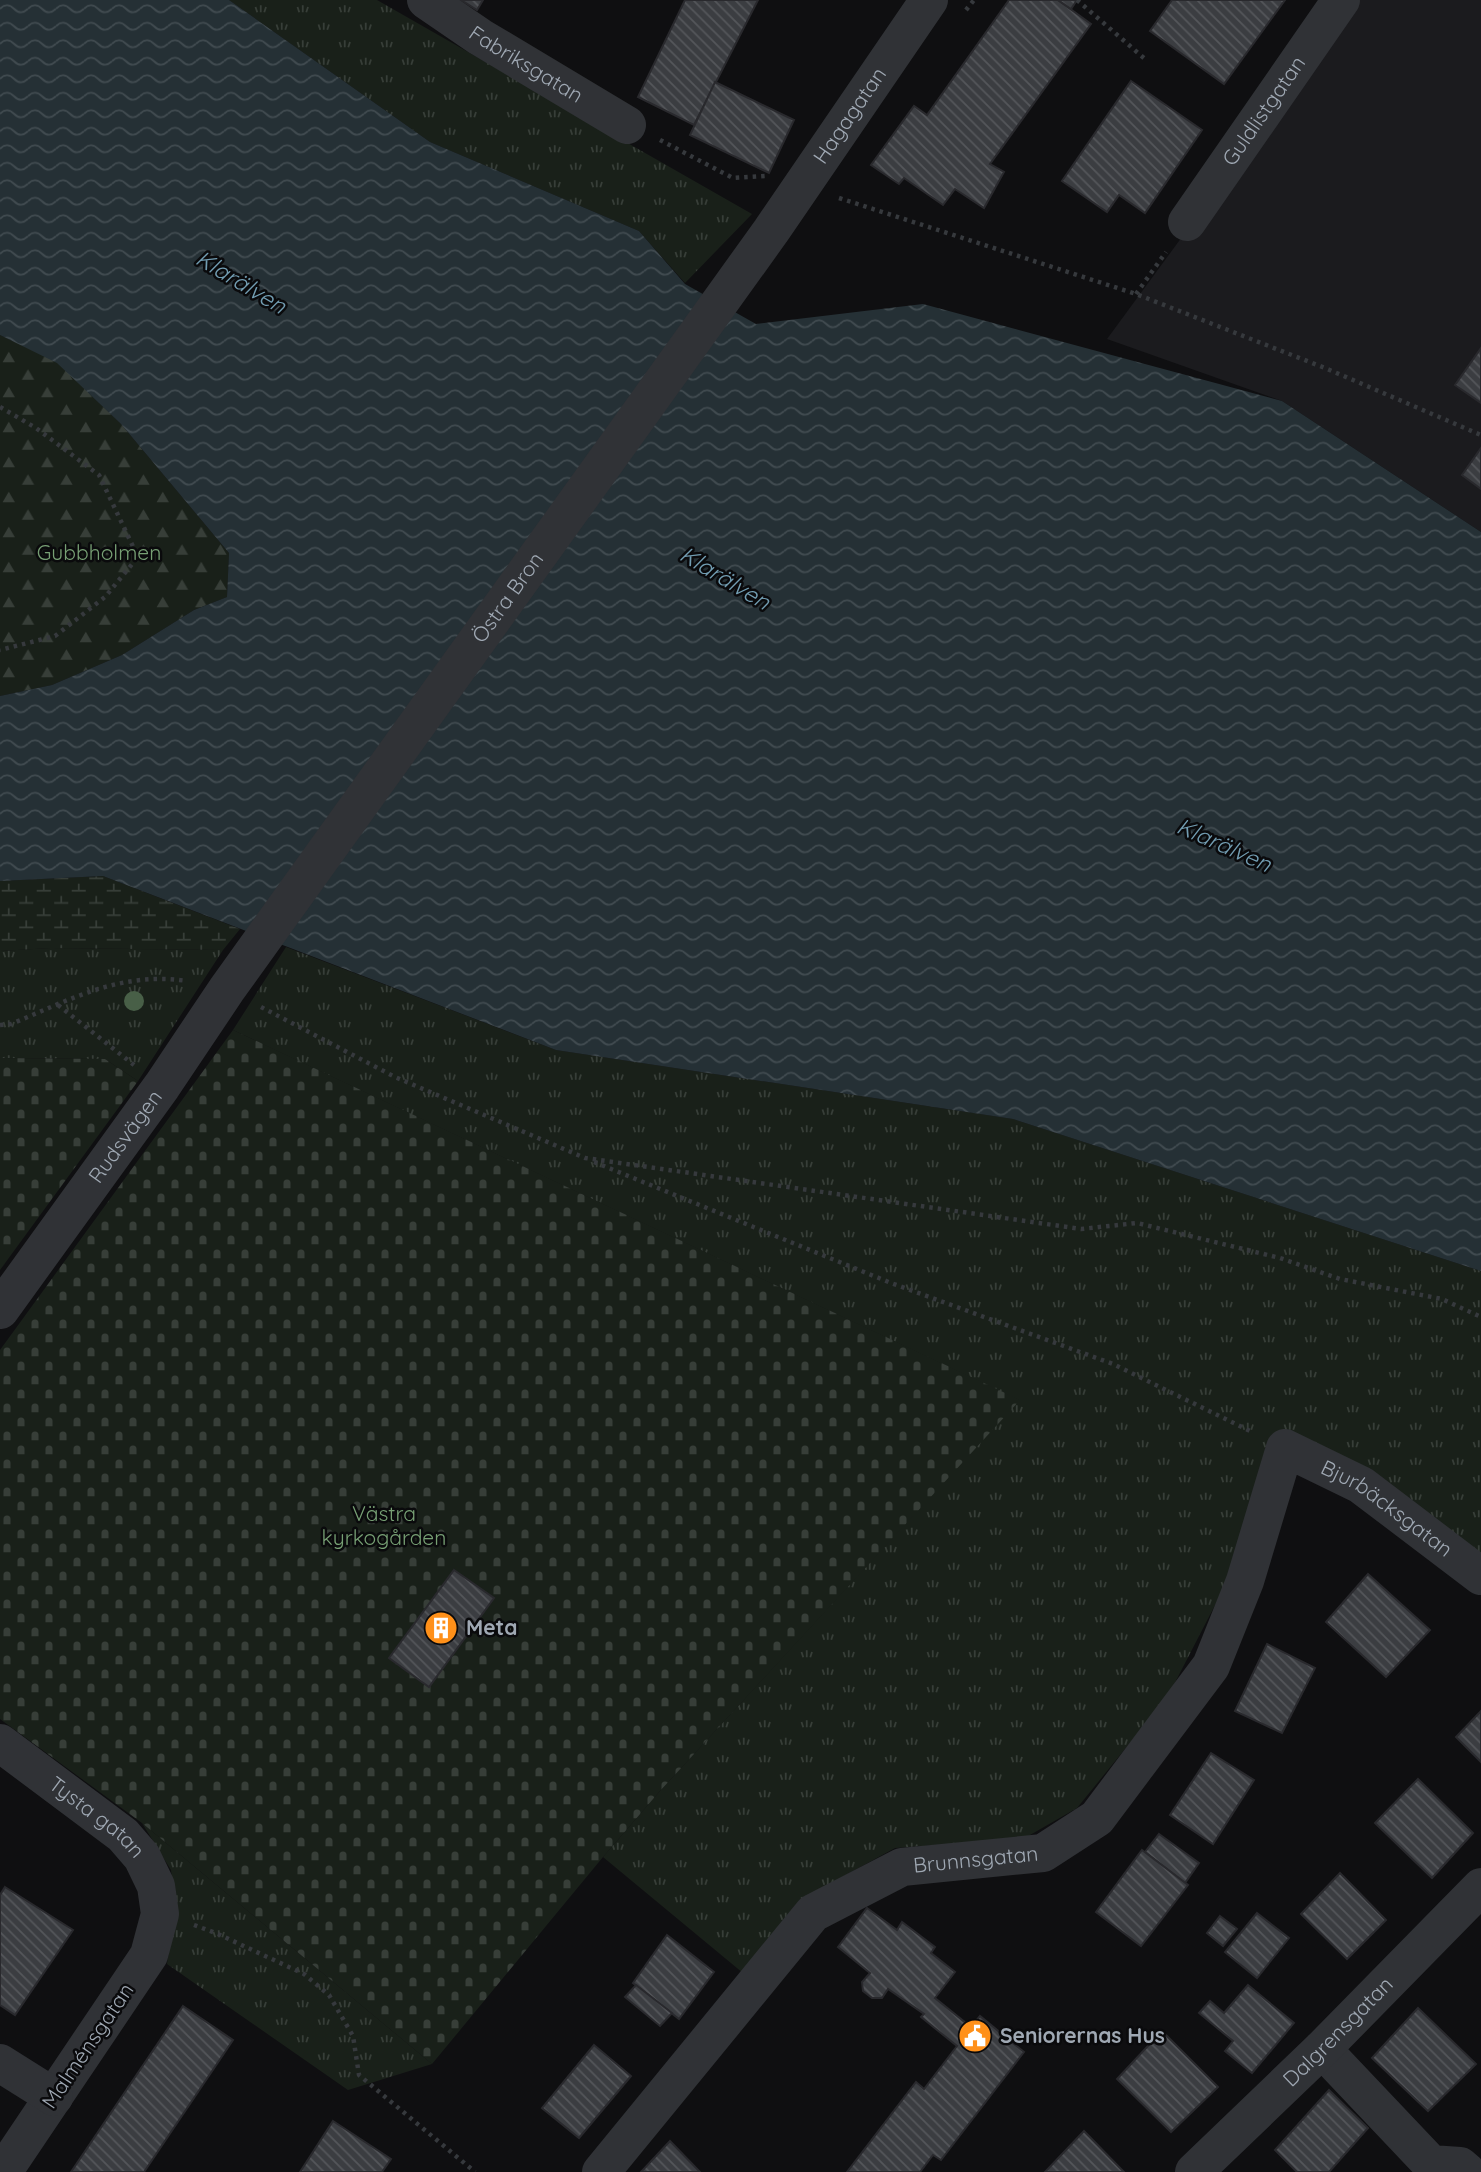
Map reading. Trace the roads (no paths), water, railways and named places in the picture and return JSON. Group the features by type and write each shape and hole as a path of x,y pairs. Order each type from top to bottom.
{"street":[{"name":"Fabriksgatan","path":"426,0 480,37 626,125"},
{"name":"Hagagatan","path":"771,231 929,0"},
{"name":"Guldlistgatan","path":"1187,222 1341,0"},
{"name":"Östra Bron","path":"237,976 771,231"},
{"name":"Rudsvägen","path":"0,1310 162,1086 237,976"},
{"name":"Bjurbäcksgatan","path":"1284,1448 1361,1485 1481,1576"},
{"name":"Brunnsgatan","path":"601,2172 813,1913 902,1867 1043,1853 1097,1818 1211,1666 1245,1581 1284,1448"},
{"name":"Tysta gatan","path":"0,1743 124,1835 142,1857 156,1886 160,1914"},
{"name":"Dalgrensgatan","path":"1194,2172 1322,2049 1481,1887"},
{"name":"Malménsgatan","path":"3,2172 149,1955 160,1914"},
{"path":"1322,2049 1432,2164 1460,2166 1467,2172"},
{"path":"0,2063 54,2097"}],"water":[{"name":"Klarälven","path":"0,0 229,0 430,142 639,231 685,284 756,324 923,304 1282,401 1481,532 1481,1271 1013,1119 556,1050 103,876 0,881 0,696 52,685 122,655 194,610 227,597 229,553 121,424 57,363 0,335"}],"place":[{"name":"Meta","path":"441,1628"},
{"name":"Seniorernas Hus","path":"975,2036"}],"park label":[{"name":"Gubbholmen","path":"99,553"},
{"name":"Västra kyrkogården","path":"384,1526"}]}
